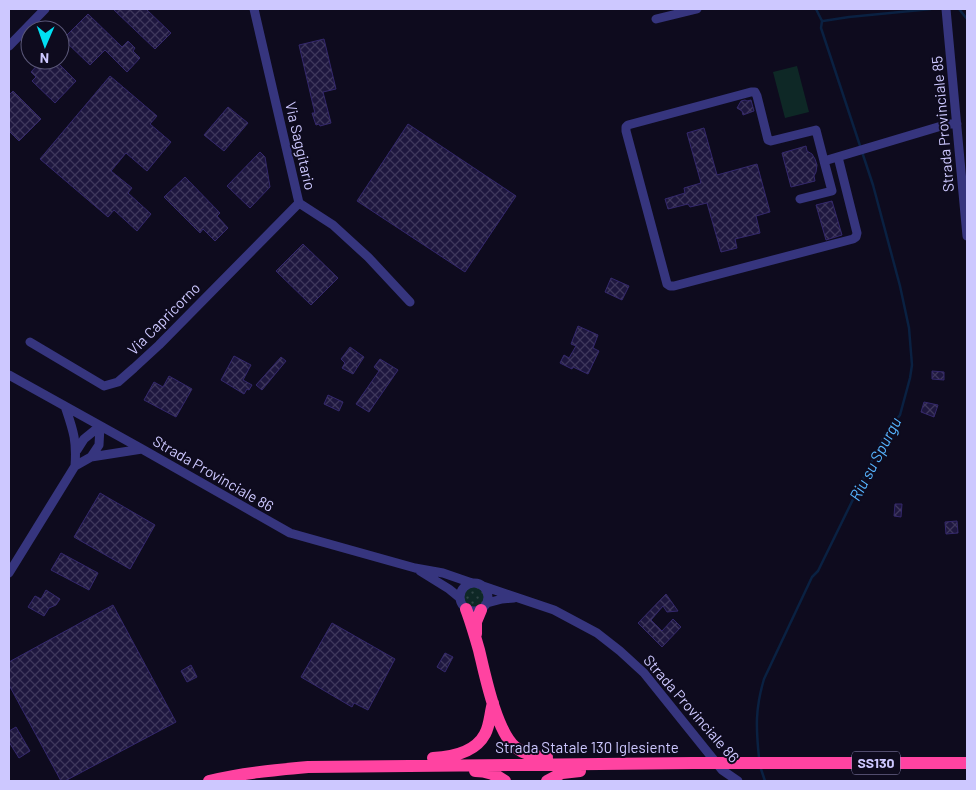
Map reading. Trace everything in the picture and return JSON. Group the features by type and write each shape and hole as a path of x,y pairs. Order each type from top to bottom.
{"highway":[{"path":"463,604 476,639 493,703 509,741 524,754 535,757 605,758 637,763"},
{"path":"476,639 476,622 484,607"},
{"path":"368,766 409,759 446,757 463,753 472,748 484,736 493,703"},
{"path":"547,781 562,773 606,771 637,763"},
{"name":"Strada Statale 130 Iglesiente","path":"209,781 232,775 308,767 637,763 967,764"},
{"path":"368,766 408,772 480,771 499,776 505,781"}],"street":[{"path":"9,46 45,9"},
{"name":"Via Saggitario","path":"254,9 299,203 333,225 368,257 410,302"},
{"path":"656,19 697,9"},
{"name":"Strada Provinciale 85","path":"946,9 967,236"},
{"path":"800,199 832,191 816,130 771,141 768,140 757,96 754,92 628,124 626,127 664,274 667,284 670,286 856,237 857,233 838,157"},
{"path":"824,161 948,124 957,124"},
{"name":"Via Capricorno","path":"30,342 104,386 118,382 159,345 299,203"},
{"name":"Strada Provinciale 86","path":"9,375 290,533 415,568 443,573 472,583"},
{"path":"9,573 75,466 77,450 75,436 65,406"},
{"path":"77,450 84,439 100,426"},
{"path":"91,457 99,445 100,426"},
{"path":"75,466 91,457 142,449"},
{"name":"Strada Provinciale 86","path":"415,568 449,589 463,604"},
{"path":"472,583 483,586 488,594 484,607 473,611 463,604 462,590 472,583"},
{"name":"Strada Provinciale 86","path":"483,586 554,610 597,633 644,673 722,770 738,781"},
{"name":"Strada Provinciale 86","path":"484,607 502,599 520,598"}],"green space":[{"path":"797,66 809,112 785,118 773,72"},
{"path":"474,586 482,589 485,597 482,605 474,608 466,605 463,597 466,589"}],"building":[{"path":"113,9 146,9 171,33 155,49"},
{"path":"88,14 122,47 128,41 135,48 133,51 140,58 127,72 105,50 90,65 70,46 70,32"},
{"path":"324,39 336,89 323,92 331,123 320,126 319,124 316,125 312,113 315,113 299,45"},
{"path":"33,70 65,70 76,81 55,103 32,81 36,77 31,72"},
{"path":"110,76 157,116 150,124 171,142 147,171 126,153 111,171 132,188 128,193 151,214 137,231 114,210 108,217 40,159"},
{"path":"13,91 41,119 19,141 9,131 9,95"},
{"path":"751,100 754,111 743,115 742,111 737,108 741,101"},
{"path":"228,107 248,123 224,151 204,135"},
{"path":"408,124 516,196 465,272 357,201"},
{"path":"704,128 717,175 757,164 770,212 756,216 760,233 735,239 737,248 721,252 707,203 690,207 688,204 668,209 665,199 685,193 684,188 701,183 687,133"},
{"path":"806,146 807,151 812,154 817,165 814,176 815,181 791,187 782,153"},
{"path":"260,152 265,157 270,187 250,208 227,186"},
{"path":"185,177 220,213 217,216 228,228 215,241 203,229 200,233 164,197"},
{"path":"832,201 842,235 826,240 816,205"},
{"path":"303,244 338,278 311,305 276,271"},
{"path":"611,278 629,286 622,300 605,292"},
{"path":"578,326 598,335 593,348 599,351 588,374 560,363 564,355 569,358 576,346 571,344"},
{"path":"350,347 364,357 353,374 342,368 345,363 341,359"},
{"path":"234,356 251,365 243,380 252,385 244,394 221,380"},
{"path":"281,357 286,361 262,390 256,385"},
{"path":"380,359 398,370 369,412 356,404 379,371 374,367"},
{"path":"932,371 944,372 944,380 932,379"},
{"path":"169,376 192,389 176,417 144,400 154,382 163,387"},
{"path":"328,395 343,402 339,411 324,404"},
{"path":"924,402 938,405 934,417 921,412"},
{"path":"100,493 155,525 130,569 74,537"},
{"path":"895,504 902,504 901,517 894,516"},
{"path":"957,521 958,533 946,534 945,522"},
{"path":"61,553 98,573 89,590 51,570"},
{"path":"46,590 60,599 56,605 49,608 44,616 28,607 35,596 41,599"},
{"path":"666,594 678,611 667,612 663,606 651,620 662,631 673,619 681,627 662,647 638,623"},
{"path":"113,605 176,722 65,781 61,781 9,685 9,662"},
{"path":"332,623 395,659 368,710 354,703 352,707 301,677"},
{"path":"445,653 453,657 445,672 437,667"},
{"path":"191,665 197,677 187,682 181,671"},
{"path":"16,727 30,751 19,758 9,742 9,731"}],"waterway":[{"name":"Riu su Spurgu","path":"759,758 757,718 764,679 812,577 818,571 885,434 900,415 912,365 909,328 900,286 873,185 821,28 822,21 816,9"},
{"path":"823,21 931,9"},
{"path":"959,9 967,19"},
{"name":"Riu su Spurgu","path":"760,766 765,781"}]}
